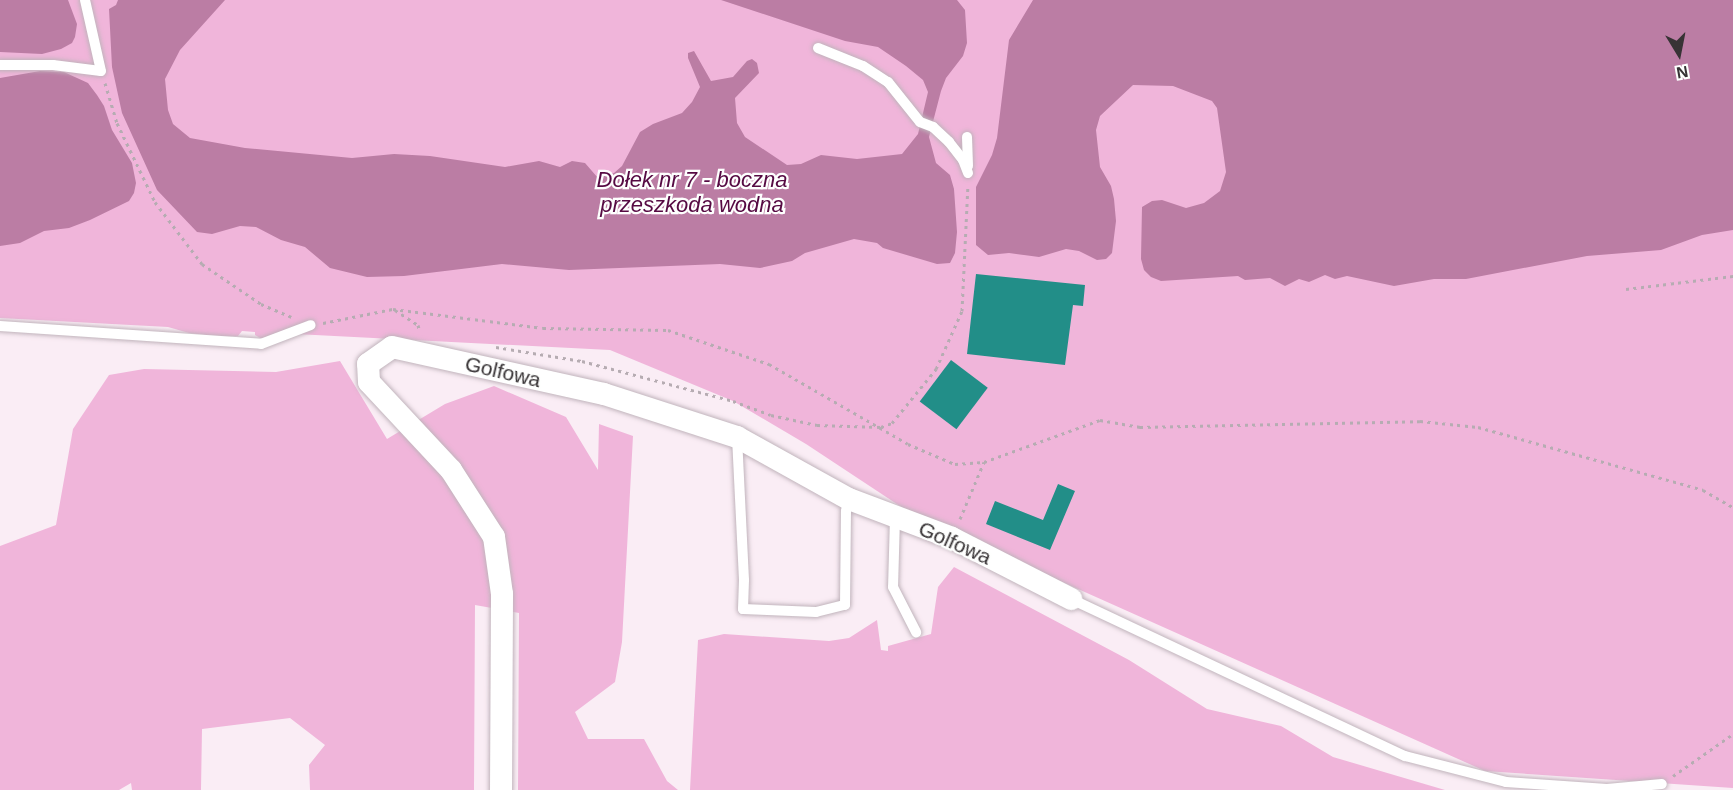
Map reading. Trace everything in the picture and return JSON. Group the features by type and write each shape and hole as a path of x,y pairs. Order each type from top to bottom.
{"street":[{"name":"Golfowa","path":"501,790 502,594 494,537 451,470 369,382 368,364 392,347 604,394 737,437 849,499 952,538 1071,599"}],"lane":[{"path":"0,64 53,65 101,71 85,0"},
{"path":"818,48 863,66 888,82 920,122 933,127 956,151 968,172"},
{"path":"967,137 968,172"},
{"path":"0,326 261,344 311,325"},
{"path":"737,437 744,580 743,609 816,612 845,605 846,511 849,499"},
{"path":"895,518 893,587 916,632"},
{"path":"1071,599 1405,756 1506,782 1607,789 1662,784"}],"path":[{"path":"101,71 117,123 155,202 202,264 261,304 311,325 393,309 543,328 668,330 769,364 908,444 955,464 984,462 1100,420 1140,427 1420,421 1478,427 1703,490 1733,507"},
{"path":"490,346 582,361 733,401 783,418 817,425 881,427 892,423 936,369 962,311 965,287 968,172"},
{"path":"1626,289 1733,276"},
{"path":"393,309 418,325 421,335"},
{"path":"952,538 984,462"},
{"path":"1662,784 1733,734"}],"shaded area":[{"path":"0,0 1733,0 1733,788 1485,771 915,516 806,444 733,401 610,350 276,333 262,339 255,335 255,332 242,331 238,336 221,337 189,333 168,327 0,318"},
{"path":"340,361 387,439 445,404 494,386 566,417 598,470 599,424 633,436 622,642 615,682 575,712 588,739 644,739 667,781 678,790 518,790 519,613 475,605 474,790 310,790 309,765 325,745 290,718 202,729 201,790 132,790 131,783 119,790 0,790 0,546 56,525 73,429 109,375 144,369 276,372"},
{"path":"954,567 1129,660 1207,709 1281,726 1333,757 1445,790 690,790 698,640 724,634 829,641 849,638 877,620 881,650 888,651 888,646 931,634 938,587"}],"water":[{"path":"0,0 68,0 77,24 72,43 61,49 42,54 0,52"},
{"name":"Dołek nr 7 - boczna przeszkoda wodna","path":"118,0 225,0 180,50 165,79 168,110 173,124 190,138 245,148 352,158 394,154 430,156 505,167 539,161 560,167 572,161 585,163 598,178 614,173 622,166 640,132 653,124 682,113 692,102 700,87 688,58 688,53 694,51 711,81 733,77 747,61 752,59 757,63 759,73 735,98 737,123 745,137 787,165 801,164 821,155 857,159 902,154 918,134 928,92 923,80 878,47 845,41 721,0 957,0 965,10 967,43 963,56 946,78 929,137 936,163 950,175 954,189 957,232 955,253 950,263 937,264 883,248 877,243 854,239 805,253 792,261 760,268 720,264 569,270 502,264 404,276 367,277 330,268 305,247 281,240 256,227 240,226 212,234 197,232 157,190 122,113 112,67 109,9 116,5"},
{"path":"1033,0 1733,0 1733,230 1702,235 1661,250 1587,256 1466,279 1434,279 1394,286 1347,276 1335,279 1325,275 1309,282 1299,279 1285,286 1270,278 1245,280 1238,276 1161,281 1151,277 1144,270 1141,259 1142,207 1152,201 1162,200 1186,208 1204,203 1220,191 1226,172 1217,108 1212,101 1173,86 1133,85 1100,116 1096,130 1100,167 1111,186 1114,199 1116,221 1112,253 1106,259 1097,260 1079,251 1066,249 1039,257 1009,253 988,255 976,245 976,187 992,155 997,138 1009,40"},
{"path":"40,71 64,72 88,83 104,106 112,130 132,163 136,183 134,193 129,201 90,220 69,228 44,231 20,243 0,246 0,78"}],"building":[{"path":"976,274 1085,285 1083,306 1073,305 1065,365 967,354"},
{"path":"951,360 988,388 956,429 920,402"},
{"path":"1058,484 1075,491 1050,550 986,524 995,501 1043,520"}]}
